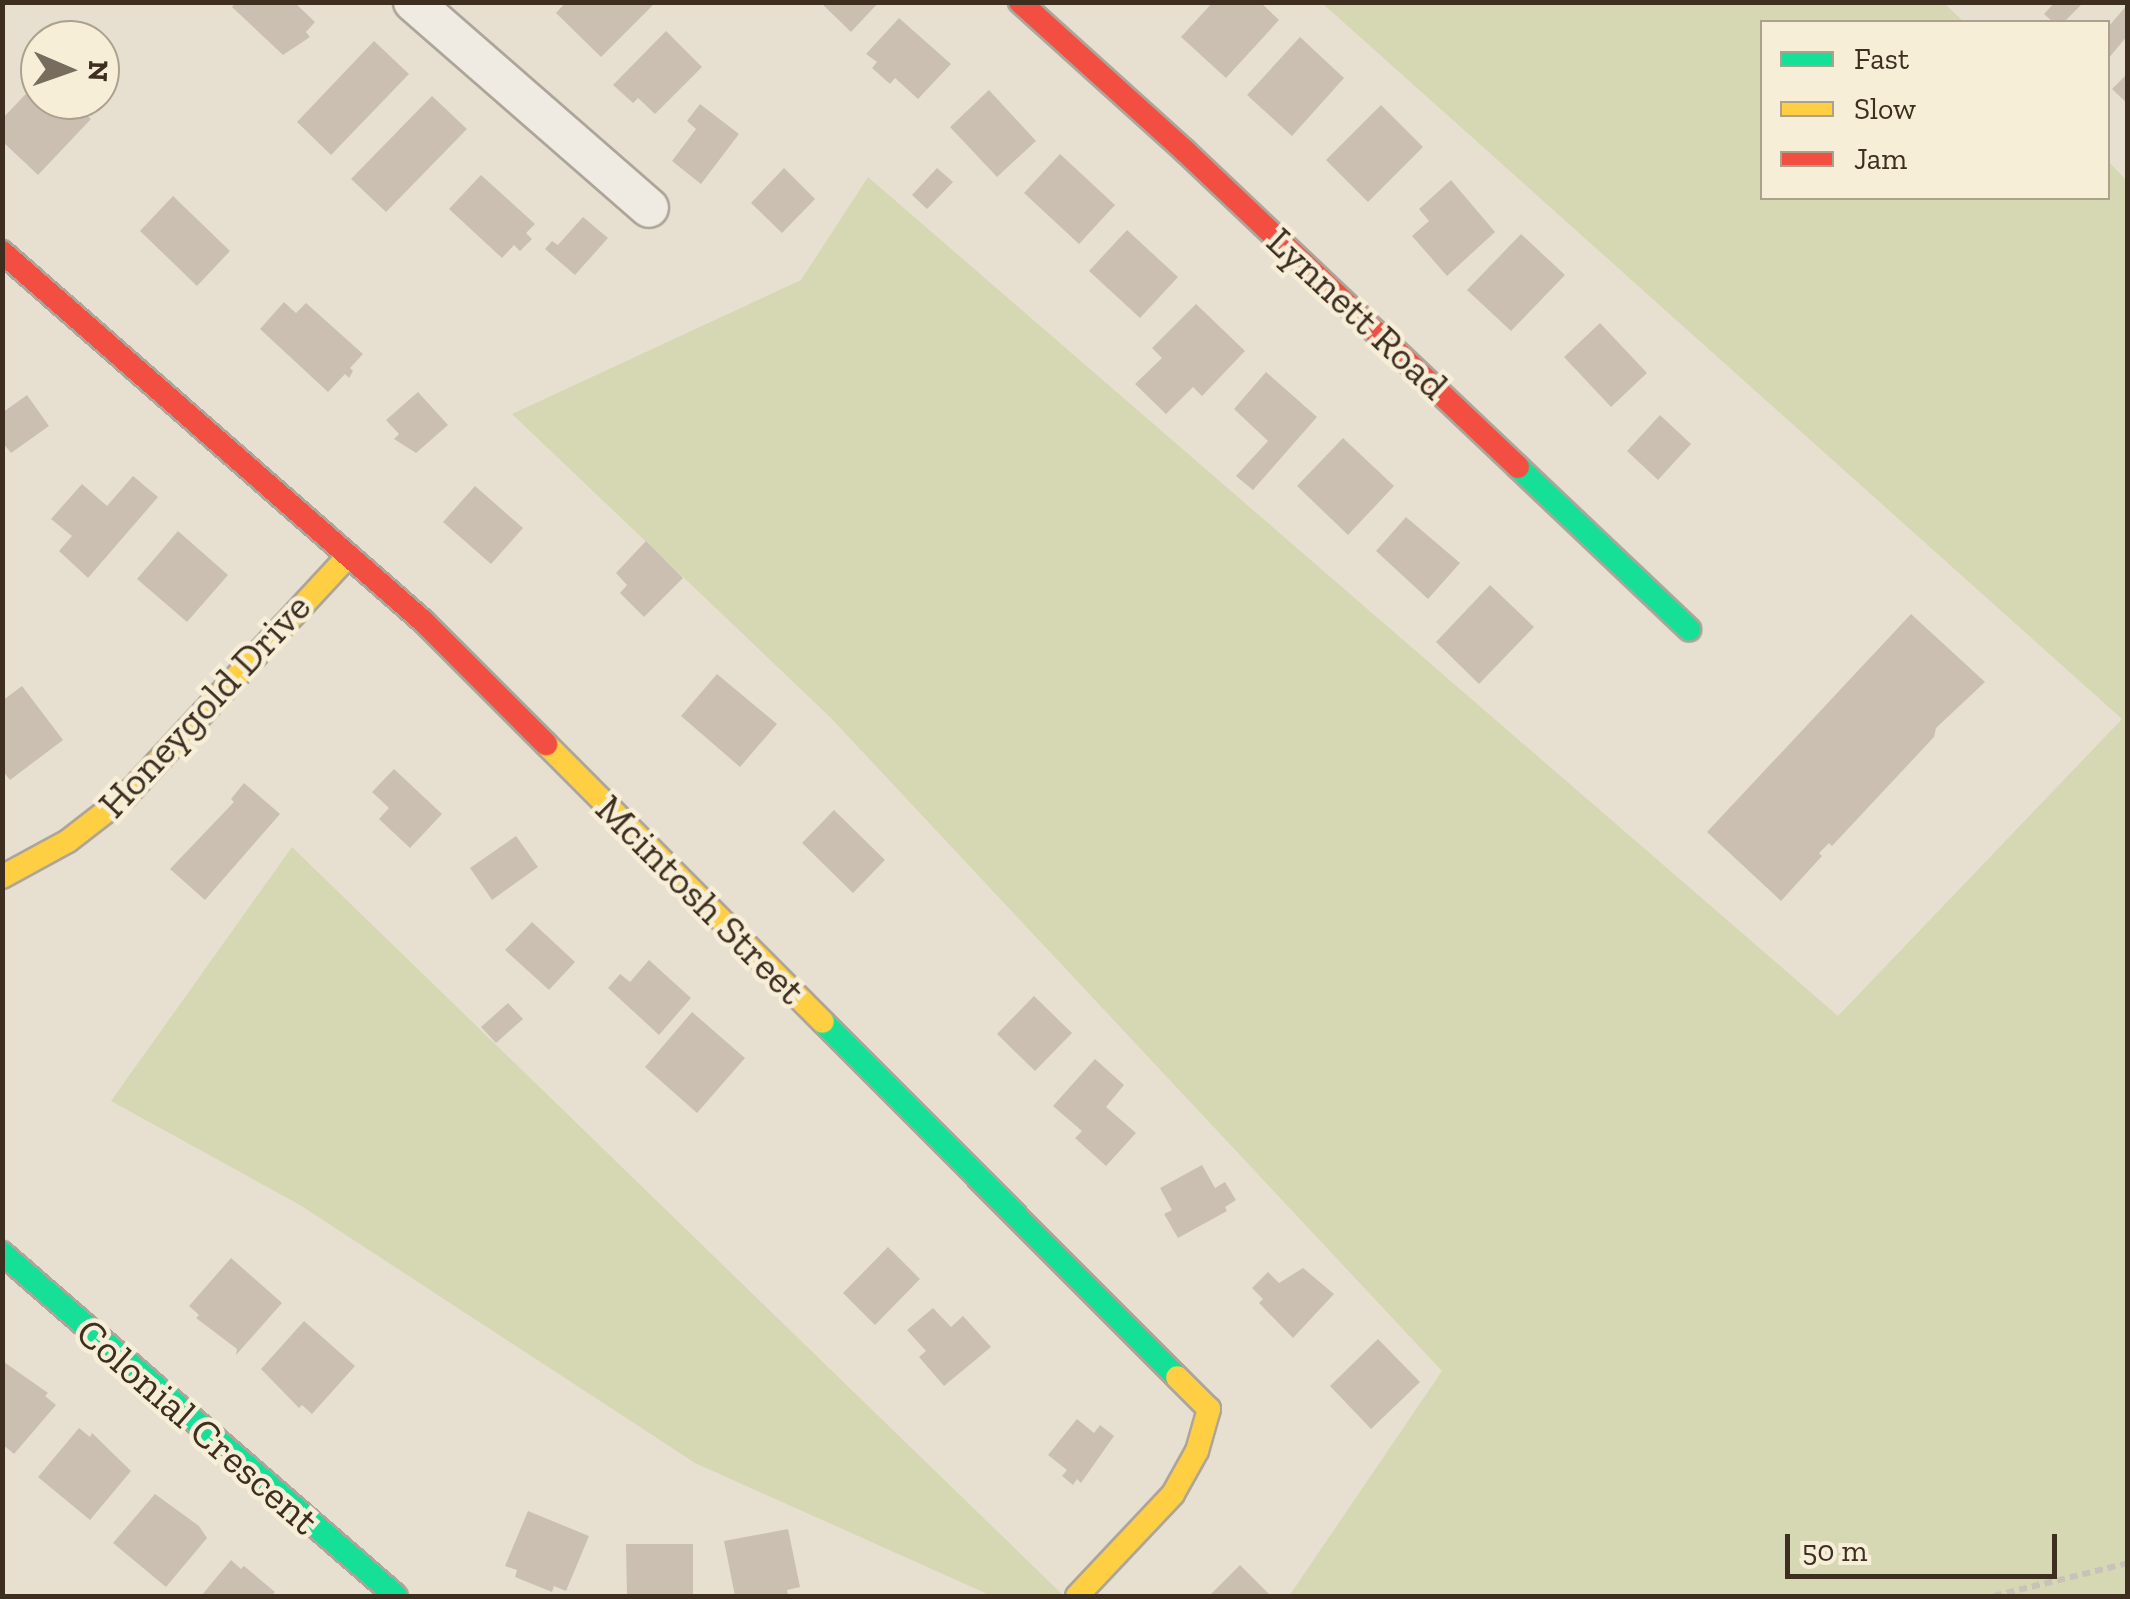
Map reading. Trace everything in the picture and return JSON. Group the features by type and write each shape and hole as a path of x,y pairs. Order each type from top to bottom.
{"street":[{"path":"413,2 649,208"},
{"name":"Lynnett Road","path":"1020,2 1243,205 1690,629"},
{"name":"Mcintosh Street","path":"2,252 438,636 1209,1410 1196,1451 1173,1494 1076,1596"},
{"name":"Honeygold Drive","path":"2,876 68,842 126,796 311,591 348,556"},
{"name":"Colonial Crescent","path":"2,1253 385,1594"}],"path":[{"path":"1994,1596 2128,1563"}],"green space":[{"path":"1322,3 1944,3 1962,20 1760,20 1760,200 2110,200 2110,163 2127,181 2127,1596 1289,1596 1442,1371 830,717 512,414 801,280 868,177 1838,1016 2122,719"},
{"path":"292,847 1064,1596 992,1596 695,1463 300,1205 111,1101"}],"building":[{"path":"236,2 294,2 315,22 306,32 310,37 283,55 232,7"},
{"path":"566,2 656,2 601,57 556,13"},
{"path":"820,2 879,2 851,32"},
{"path":"1213,2 1260,2 1279,20 1226,78 1181,37"},
{"path":"2055,2 2084,2 2066,20 2051,20 2044,14"},
{"path":"2128,4 2128,35 2110,57 2110,25"},
{"path":"899,18 951,64 918,99 895,78 890,84 872,68 877,62 866,54"},
{"path":"666,31 702,67 655,114 638,98 633,103 613,85"},
{"path":"1300,37 1344,78 1292,136 1247,95"},
{"path":"374,41 409,74 331,155 297,122"},
{"path":"2128,73 2128,104 2112,89"},
{"path":"989,90 1036,141 997,177 950,127"},
{"path":"432,96 467,129 386,212 351,179"},
{"path":"20,100 20,120 90,120 38,175 2,141 2,119"},
{"path":"700,104 739,134 701,184 672,161 696,129 687,121"},
{"path":"1381,105 1423,147 1368,202 1326,160"},
{"path":"1060,154 1115,205 1079,244 1024,193"},
{"path":"784,168 815,199 782,233 751,203"},
{"path":"937,168 953,182 927,209 912,195"},
{"path":"481,175 535,224 526,233 532,239 520,251 514,245 502,258 449,209"},
{"path":"1451,180 1495,232 1447,276 1412,236 1429,221 1419,209"},
{"path":"173,196 230,251 197,286 140,231"},
{"path":"583,217 608,238 575,275 545,249 552,241 558,245"},
{"path":"1127,230 1178,277 1140,318 1089,271"},
{"path":"1521,234 1565,275 1511,331 1467,290"},
{"path":"284,302 296,313 306,303 363,354 350,368 353,371 349,378 345,374 328,392 260,329"},
{"path":"1196,304 1245,351 1202,396 1193,387 1166,414 1135,384 1162,358 1152,348"},
{"path":"1600,323 1647,373 1611,407 1564,357"},
{"path":"1266,372 1317,417 1253,490 1236,476 1268,441 1234,409"},
{"path":"418,392 448,425 416,453 394,439 399,434 386,420"},
{"path":"27,395 49,426 11,453 2,442 2,413"},
{"path":"1660,415 1691,444 1658,480 1627,451"},
{"path":"1343,438 1394,486 1348,535 1297,486"},
{"path":"133,476 158,497 88,578 59,551 72,536 51,519 82,484 107,506"},
{"path":"475,486 523,528 491,564 443,522"},
{"path":"1406,517 1460,563 1428,599 1376,551"},
{"path":"178,531 228,575 187,622 137,579"},
{"path":"646,541 683,578 644,617 620,593 627,585 616,573"},
{"path":"1490,585 1534,627 1479,684 1436,642"},
{"path":"1911,614 1985,682 1936,728 1934,737 1832,846 1829,843 1819,853 1822,856 1781,901 1707,832"},
{"path":"717,674 777,724 740,767 681,716"},
{"path":"22,686 63,740 10,780 2,770 2,701"},
{"path":"394,769 442,814 410,848 379,819 389,808 372,792"},
{"path":"244,783 280,814 205,900 170,869 234,802 231,799"},
{"path":"834,810 885,860 853,893 802,843"},
{"path":"516,836 538,867 492,900 470,868"},
{"path":"532,922 575,962 549,990 505,950"},
{"path":"649,960 691,998 659,1035 608,988 620,974 630,982"},
{"path":"1034,996 1072,1033 1035,1071 997,1034"},
{"path":"508,1003 523,1019 496,1043 481,1027"},
{"path":"692,1012 745,1058 697,1113 645,1067"},
{"path":"1095,1059 1124,1085 1106,1107 1136,1133 1106,1166 1075,1138 1082,1131 1053,1106"},
{"path":"1202,1165 1215,1188 1225,1182 1236,1200 1225,1207 1227,1211 1178,1238 1164,1214 1172,1210 1160,1188"},
{"path":"888,1247 920,1279 875,1325 843,1293"},
{"path":"231,1258 282,1303 236,1355 237,1349 196,1318 199,1315 189,1306"},
{"path":"1303,1268 1334,1294 1293,1338 1259,1303 1263,1299 1252,1288 1268,1272 1279,1283"},
{"path":"933,1308 951,1327 963,1316 991,1347 944,1386 919,1357 926,1351 907,1330"},
{"path":"304,1321 355,1366 312,1414 302,1405 299,1408 261,1369"},
{"path":"1378,1339 1420,1382 1371,1429 1330,1386"},
{"path":"4,1362 48,1393 45,1396 56,1405 14,1454 2,1444"},
{"path":"1077,1419 1094,1433 1100,1425 1114,1436 1081,1483 1077,1479 1073,1485 1062,1476 1067,1470 1048,1455"},
{"path":"79,1428 90,1437 92,1433 131,1471 90,1520 38,1477"},
{"path":"155,1494 199,1526 207,1538 166,1587 113,1543"},
{"path":"528,1511 589,1536 566,1591 554,1586 552,1592 515,1577 517,1570 505,1566"},
{"path":"788,1529 800,1587 787,1590 788,1596 735,1596 724,1541"},
{"path":"626,1544 693,1544 693,1596 627,1596"},
{"path":"231,1560 275,1592 271,1596 201,1596"},
{"path":"1240,1565 1271,1596 1210,1595"}],"traffic: fast":[{"path":"1518,467 1689,629"},
{"path":"823,1022 1177,1377"},
{"path":"2,1253 396,1596"}],"traffic: slow":[{"path":"2,877 68,841 126,796 348,556"},
{"path":"546,744 823,1022"},
{"path":"1077,1596 1173,1494 1197,1451 1209,1409 1177,1377"}],"traffic: jam":[{"path":"1020,2 1185,151 1518,467"},
{"path":"2,252 424,622 546,744"}]}
